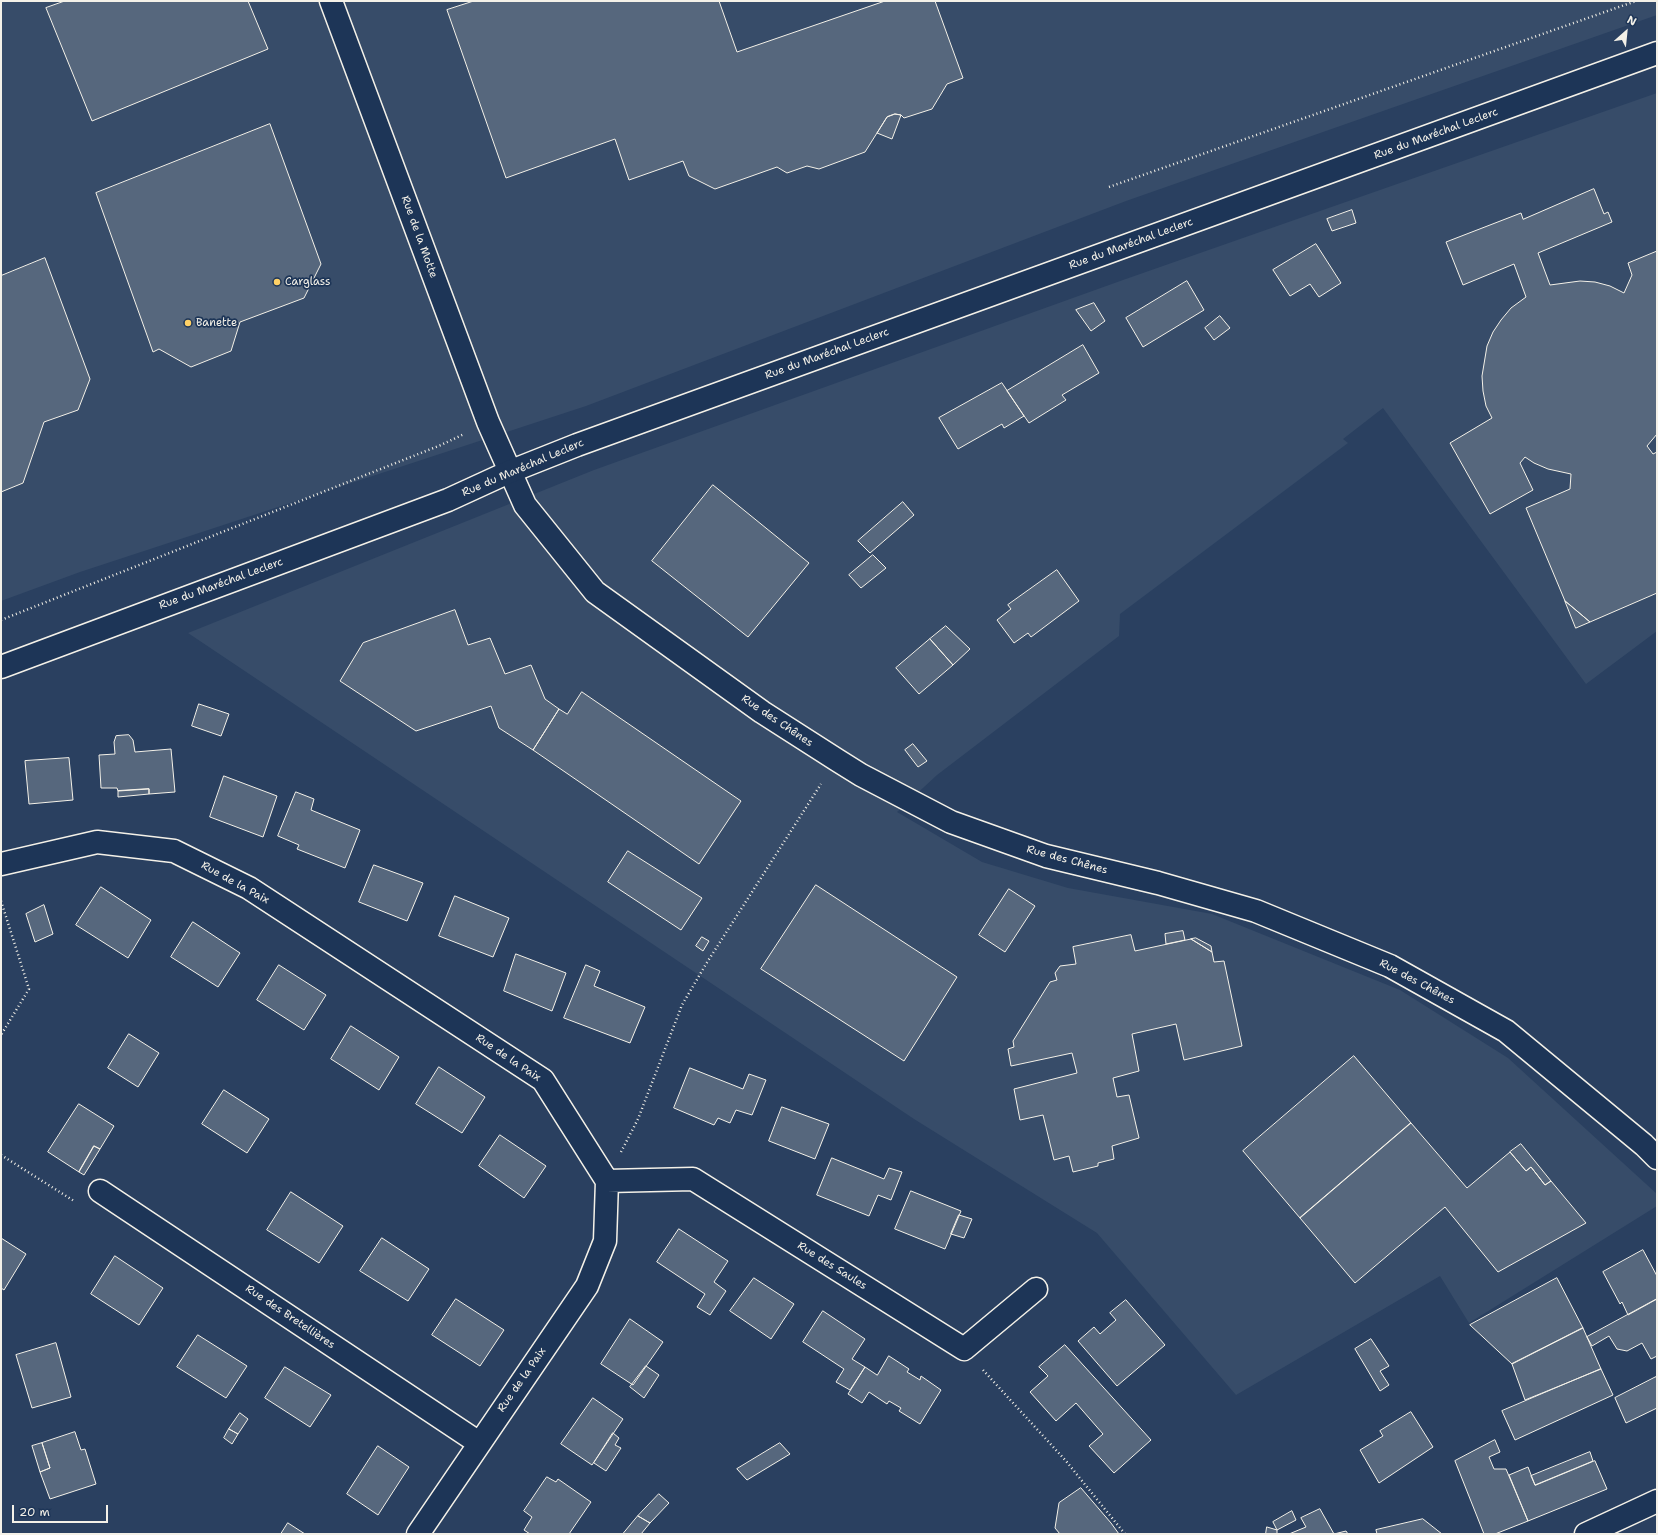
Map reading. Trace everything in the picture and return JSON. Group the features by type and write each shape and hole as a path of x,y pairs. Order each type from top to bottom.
{"street":[{"name":"Rue de la Motte","path":"330,1 488,422 510,472"},
{"name":"Rue du Maréchal Leclerc","path":"1,666 448,500 510,472 577,445 1657,53"},
{"name":"Rue des Chênes","path":"510,472 525,505 595,592 762,712 837,760 951,822 1046,856 1158,883 1256,911 1390,966 1506,1031 1644,1145 1657,1158"},
{"name":"Rue de la Paix","path":"1,864 97,842 174,851 249,888 543,1080 607,1181 605,1241 587,1286 479,1442 418,1534"},
{"name":"Rue des Saules","path":"607,1181 693,1178 964,1349"},
{"name":"Rue des Bretellières","path":"100,1191 479,1442"},
{"path":"964,1349 1036,1288"},
{"path":"1586,1534 1657,1501"}],"path":[{"path":"1109,187 1636,1"},
{"path":"1,620 441,445 488,422"},
{"path":"607,1181 638,1119 682,1005 797,820 837,760"},
{"path":"1,901 29,989 1,1035"},
{"path":"1,1155 82,1206 100,1191"},
{"path":"964,1349 1066,1461 1125,1534"}],"shaded area":[{"path":"1,1 1657,1 1657,15 1126,201 586,406 80,572 1,601"},
{"path":"1657,93 1657,631 1586,684 1383,408 1343,439 1348,443 1120,614 1119,636 937,775 897,812 982,862 1068,888 1212,914 1400,990 1508,1058 1657,1194 1657,1206 1469,1323 1440,1276 1236,1395 1097,1233 914,1119 188,633 594,470 1123,280"}],"building":[{"path":"65,1 248,1 268,49 92,121 46,8"},
{"path":"474,1 719,1 737,52 885,1 935,1 963,78 947,84 932,109 904,118 901,115 895,114 887,117 865,152 819,169 807,166 787,173 777,167 715,189 689,176 683,161 629,180 615,139 506,178 447,10"},
{"path":"895,114 901,115 892,139 877,133 887,117"},
{"path":"270,124 321,264 304,298 240,322 231,351 191,367 159,349 153,352 96,193"},
{"path":"1594,189 1604,214 1608,212 1612,222 1538,253 1550,285 1580,281 1595,282 1610,286 1624,293 1632,275 1628,263 1657,251 1657,434 1647,446 1653,454 1657,452 1657,593 1590,622 1565,601 1526,508 1570,489 1571,474 1548,469 1525,457 1520,463 1533,490 1490,514 1450,443 1492,418 1486,406 1483,391 1482,376 1487,346 1493,332 1501,320 1511,308 1526,297 1514,264 1463,285 1446,242 1521,213 1523,219"},
{"path":"1352,210 1356,223 1332,231 1327,219"},
{"path":"1316,244 1341,283 1319,297 1310,284 1290,296 1273,270"},
{"path":"45,258 90,379 78,410 44,422 23,483 1,492 1,276"},
{"path":"1187,281 1204,310 1143,347 1126,318"},
{"path":"1094,303 1105,321 1091,331 1076,310"},
{"path":"1220,316 1230,328 1214,340 1205,328"},
{"path":"1083,345 1099,373 1062,395 1066,400 1029,423 1007,391"},
{"path":"1002,383 1024,416 1004,428 1002,424 958,449 939,418"},
{"path":"713,485 809,563 748,637 652,561"},
{"path":"903,502 914,515 870,553 858,541"},
{"path":"873,555 886,568 861,588 849,575"},
{"path":"1057,570 1079,601 1031,637 1028,633 1014,643 997,620 1011,609 1008,605"},
{"path":"1565,601 1570,605 1590,622 1576,628"},
{"path":"455,610 468,645 490,638 505,674 531,665 545,699 559,709 533,750 499,728 491,706 416,731 340,681 363,643"},
{"path":"946,626 970,649 953,665 930,639"},
{"path":"930,639 953,665 919,694 896,668"},
{"path":"582,692 741,801 699,864 533,750 559,709 567,714"},
{"path":"199,704 229,714 221,736 192,726"},
{"path":"129,735 133,740 135,752 171,749 175,792 149,794 149,789 118,791 117,788 101,788 99,755 115,754 114,742 116,736"},
{"path":"913,744 927,761 918,767 905,750"},
{"path":"69,758 73,800 29,804 25,761"},
{"path":"224,776 277,796 263,837 210,817"},
{"path":"149,789 149,794 118,797 118,791"},
{"path":"296,792 314,799 311,810 360,830 345,868 297,849 299,845 278,836"},
{"path":"628,851 702,898 681,930 608,882"},
{"path":"374,865 423,883 407,921 359,902"},
{"path":"816,885 957,977 904,1061 761,969"},
{"path":"101,887 151,920 128,958 76,925"},
{"path":"1009,889 1035,906 1005,952 979,935"},
{"path":"455,896 509,918 493,957 439,936"},
{"path":"44,905 53,934 35,942 26,914"},
{"path":"193,922 240,953 218,987 171,957"},
{"path":"1183,931 1185,940 1166,944 1165,934"},
{"path":"1131,935 1135,951 1191,939 1212,952 1214,962 1224,961 1242,1046 1184,1060 1176,1024 1132,1034 1139,1071 1113,1078 1117,1097 1129,1095 1139,1138 1112,1146 1114,1159 1098,1163 1098,1166 1073,1172 1069,1156 1054,1160 1043,1115 1020,1120 1014,1089 1077,1073 1072,1053 1011,1066 1008,1049 1014,1047 1013,1041 1050,982 1057,980 1055,973 1060,966 1076,964 1073,947"},
{"path":"702,937 709,941 703,951 696,946"},
{"path":"1196,938 1211,946 1212,952 1191,939"},
{"path":"516,954 566,973 552,1011 504,991"},
{"path":"279,965 326,995 304,1030 257,1000"},
{"path":"586,965 600,971 594,986 645,1007 630,1043 564,1018"},
{"path":"351,1026 399,1057 379,1090 331,1059"},
{"path":"129,1034 159,1053 138,1087 108,1068"},
{"path":"1354,1056 1411,1123 1300,1218 1243,1151"},
{"path":"439,1067 485,1097 462,1133 416,1104"},
{"path":"690,1068 743,1089 749,1074 766,1080 752,1115 736,1110 730,1123 718,1118 714,1125 674,1108"},
{"path":"224,1090 269,1119 247,1153 202,1124"},
{"path":"79,1104 114,1126 100,1149 94,1146 79,1172 48,1152"},
{"path":"782,1107 829,1124 815,1159 769,1141"},
{"path":"1411,1123 1467,1188 1510,1152 1526,1171 1531,1167 1545,1185 1551,1181 1586,1223 1498,1272 1445,1207 1355,1283 1300,1218"},
{"path":"500,1135 546,1166 524,1198 479,1166"},
{"path":"1521,1144 1551,1181 1545,1185 1531,1167 1526,1171 1510,1152"},
{"path":"94,1146 100,1149 84,1175 79,1172"},
{"path":"832,1158 884,1179 889,1168 902,1172 891,1200 878,1195 869,1216 817,1195"},
{"path":"911,1191 961,1211 945,1249 895,1229"},
{"path":"291,1192 343,1226 319,1263 267,1230"},
{"path":"959,1215 972,1219 964,1238 951,1234"},
{"path":"679,1229 728,1261 714,1282 726,1291 710,1315 697,1307 705,1294 657,1262"},
{"path":"1,1238 26,1254 4,1290 1,1288"},
{"path":"382,1238 429,1269 408,1301 360,1271"},
{"path":"1643,1250 1657,1276 1657,1299 1628,1315 1622,1302 1620,1304 1603,1272"},
{"path":"115,1256 163,1288 139,1325 91,1294"},
{"path":"754,1278 794,1304 771,1339 730,1311"},
{"path":"1557,1278 1583,1328 1512,1364 1470,1325"},
{"path":"456,1299 504,1330 480,1366 432,1335"},
{"path":"1657,1299 1657,1356 1651,1359 1642,1343 1627,1351 1617,1349 1609,1336 1592,1346 1587,1337"},
{"path":"1126,1300 1165,1345 1117,1386 1078,1341 1094,1327 1100,1334 1116,1320 1110,1313"},
{"path":"823,1311 865,1339 852,1359 865,1367 850,1390 836,1382 844,1369 803,1342"},
{"path":"630,1319 663,1342 633,1385 601,1364"},
{"path":"1583,1328 1601,1369 1525,1400 1512,1364"},
{"path":"198,1335 247,1366 226,1398 177,1367"},
{"path":"1371,1339 1389,1366 1380,1371 1389,1385 1380,1391 1355,1349"},
{"path":"56,1343 71,1397 32,1408 16,1355"},
{"path":"1065,1345 1151,1440 1114,1473 1089,1446 1103,1434 1076,1403 1056,1421 1030,1392 1048,1376 1039,1367"},
{"path":"889,1356 909,1369 907,1372 920,1380 921,1376 941,1390 920,1424 899,1411 901,1408 889,1401 887,1404 869,1392 862,1403 848,1394 865,1367 877,1375"},
{"path":"646,1366 659,1375 644,1398 630,1387"},
{"path":"285,1367 331,1395 310,1427 265,1398"},
{"path":"1601,1369 1613,1395 1515,1440 1502,1411"},
{"path":"1656,1377 1657,1408 1626,1423 1615,1398"},
{"path":"593,1398 623,1419 592,1465 561,1444"},
{"path":"1411,1412 1433,1447 1379,1483 1360,1450 1383,1436 1380,1431"},
{"path":"240,1413 248,1419 238,1434 229,1429"},
{"path":"229,1429 238,1434 232,1444 224,1438"},
{"path":"75,1432 81,1450 85,1449 96,1484 50,1499 40,1472 50,1468 42,1443"},
{"path":"613,1433 619,1438 615,1445 621,1448 606,1471 594,1463"},
{"path":"1495,1440 1500,1452 1489,1457 1494,1469 1506,1469 1528,1521 1495,1534 1484,1534 1455,1461"},
{"path":"42,1443 50,1468 40,1472 32,1446"},
{"path":"780,1443 790,1454 747,1480 737,1469"},
{"path":"378,1446 409,1467 378,1515 347,1494"},
{"path":"1590,1452 1593,1461 1535,1485 1531,1476"},
{"path":"1595,1461 1607,1489 1528,1521 1509,1475 1528,1467 1535,1485"},
{"path":"547,1477 556,1482 558,1479 591,1502 569,1534 530,1534 524,1530 532,1517 524,1511"},
{"path":"1081,1488 1119,1534 1060,1534 1055,1528 1059,1503"},
{"path":"659,1494 669,1503 650,1523 638,1516"},
{"path":"1320,1509 1334,1534 1289,1534 1306,1527 1301,1518"},
{"path":"1292,1511 1296,1520 1277,1530 1273,1522"},
{"path":"638,1516 650,1523 641,1534 623,1534"},
{"path":"1423,1519 1442,1534 1377,1534 1376,1530"},
{"path":"288,1523 305,1534 281,1534"},
{"path":"1267,1527 1277,1530 1277,1534 1266,1534"},
{"path":"1346,1531 1348,1534 1334,1534"}],"place":[{"name":"Carglass","path":"277,282"},
{"name":"Banette","path":"188,323"}]}
